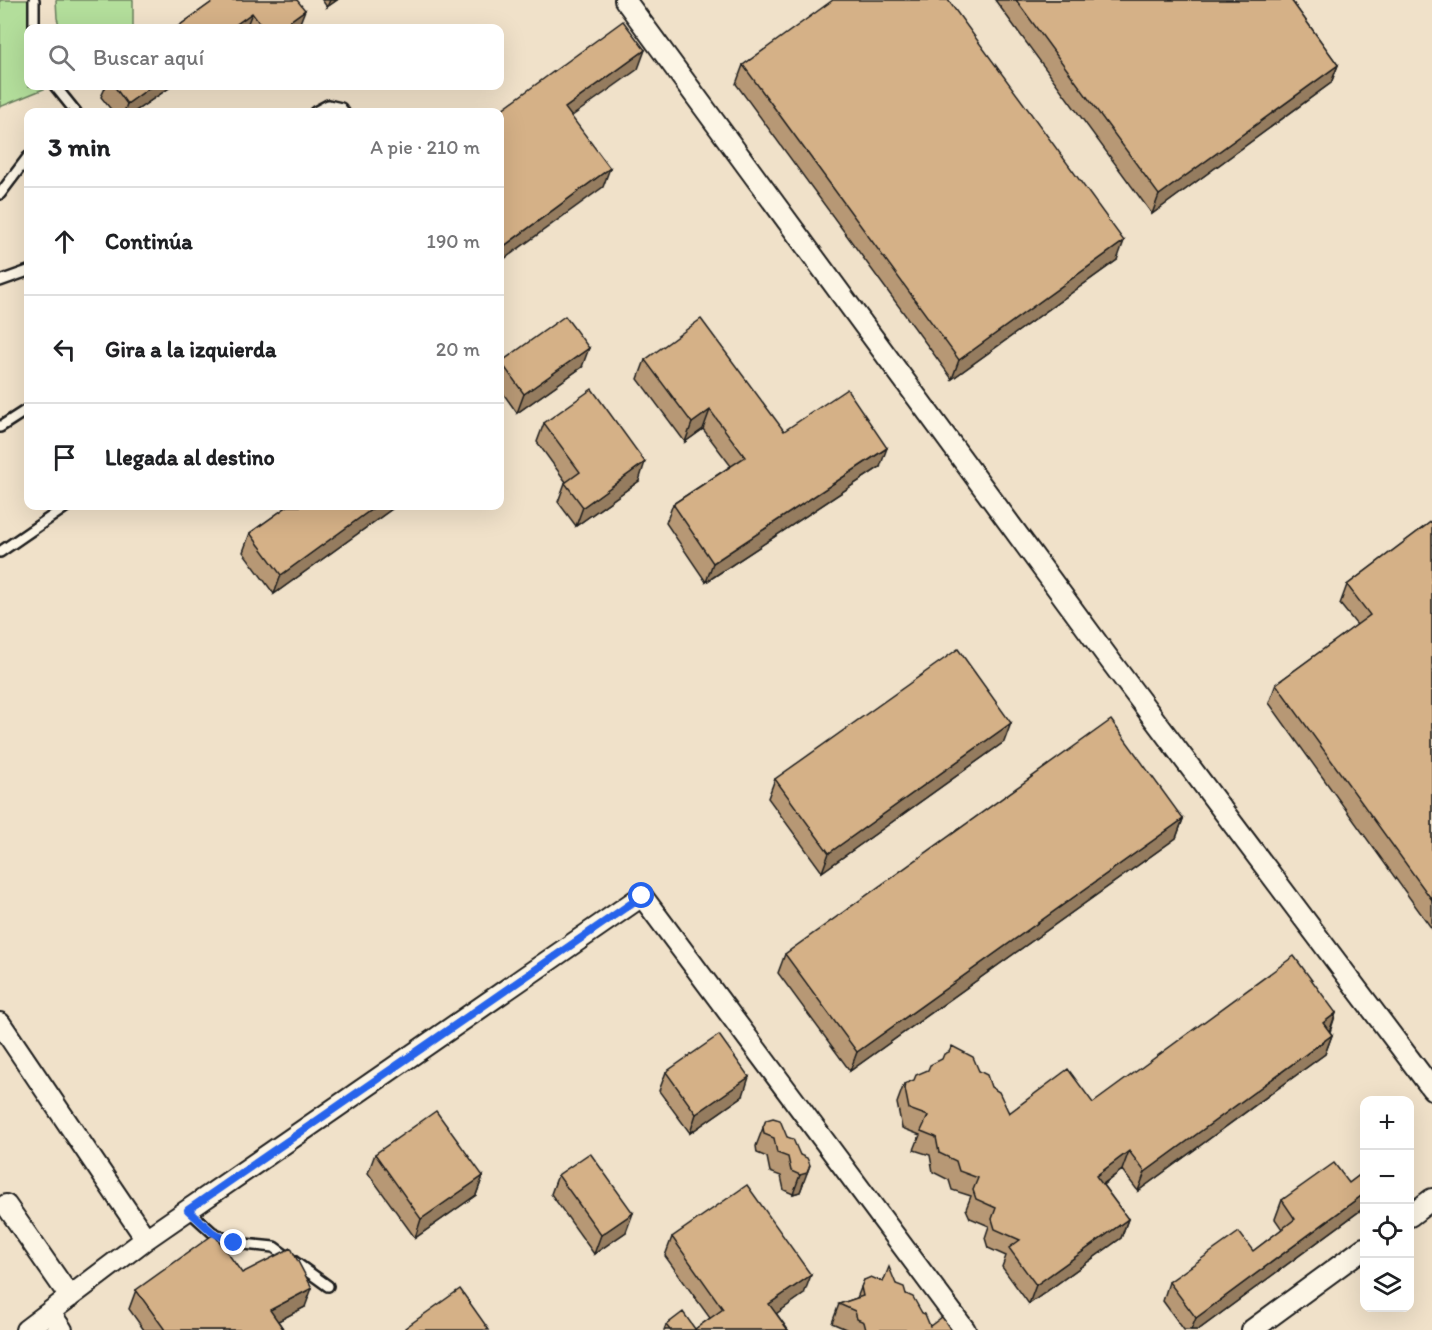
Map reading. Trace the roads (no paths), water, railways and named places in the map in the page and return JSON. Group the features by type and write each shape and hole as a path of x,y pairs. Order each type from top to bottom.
{"street":[{"path":"625,0 1112,663 1432,1089"},
{"path":"26,1330 146,1239 642,896 965,1330"},
{"path":"0,1023 146,1239"},
{"path":"1414,1213 1432,1199"},
{"path":"6,1205 70,1297"},
{"path":"1252,1330 1360,1252"},
{"path":"50,1313 62,1330"}],"lane":[{"path":"34,0 34,24"},
{"path":"58,90 69,108"},
{"path":"322,108 328,105 341,108"},
{"path":"0,194 24,162"},
{"path":"0,281 24,272"},
{"path":"0,427 24,412"},
{"path":"0,552 61,510"},
{"path":"188,1210 212,1232 234,1243 274,1247 328,1286"}]}
